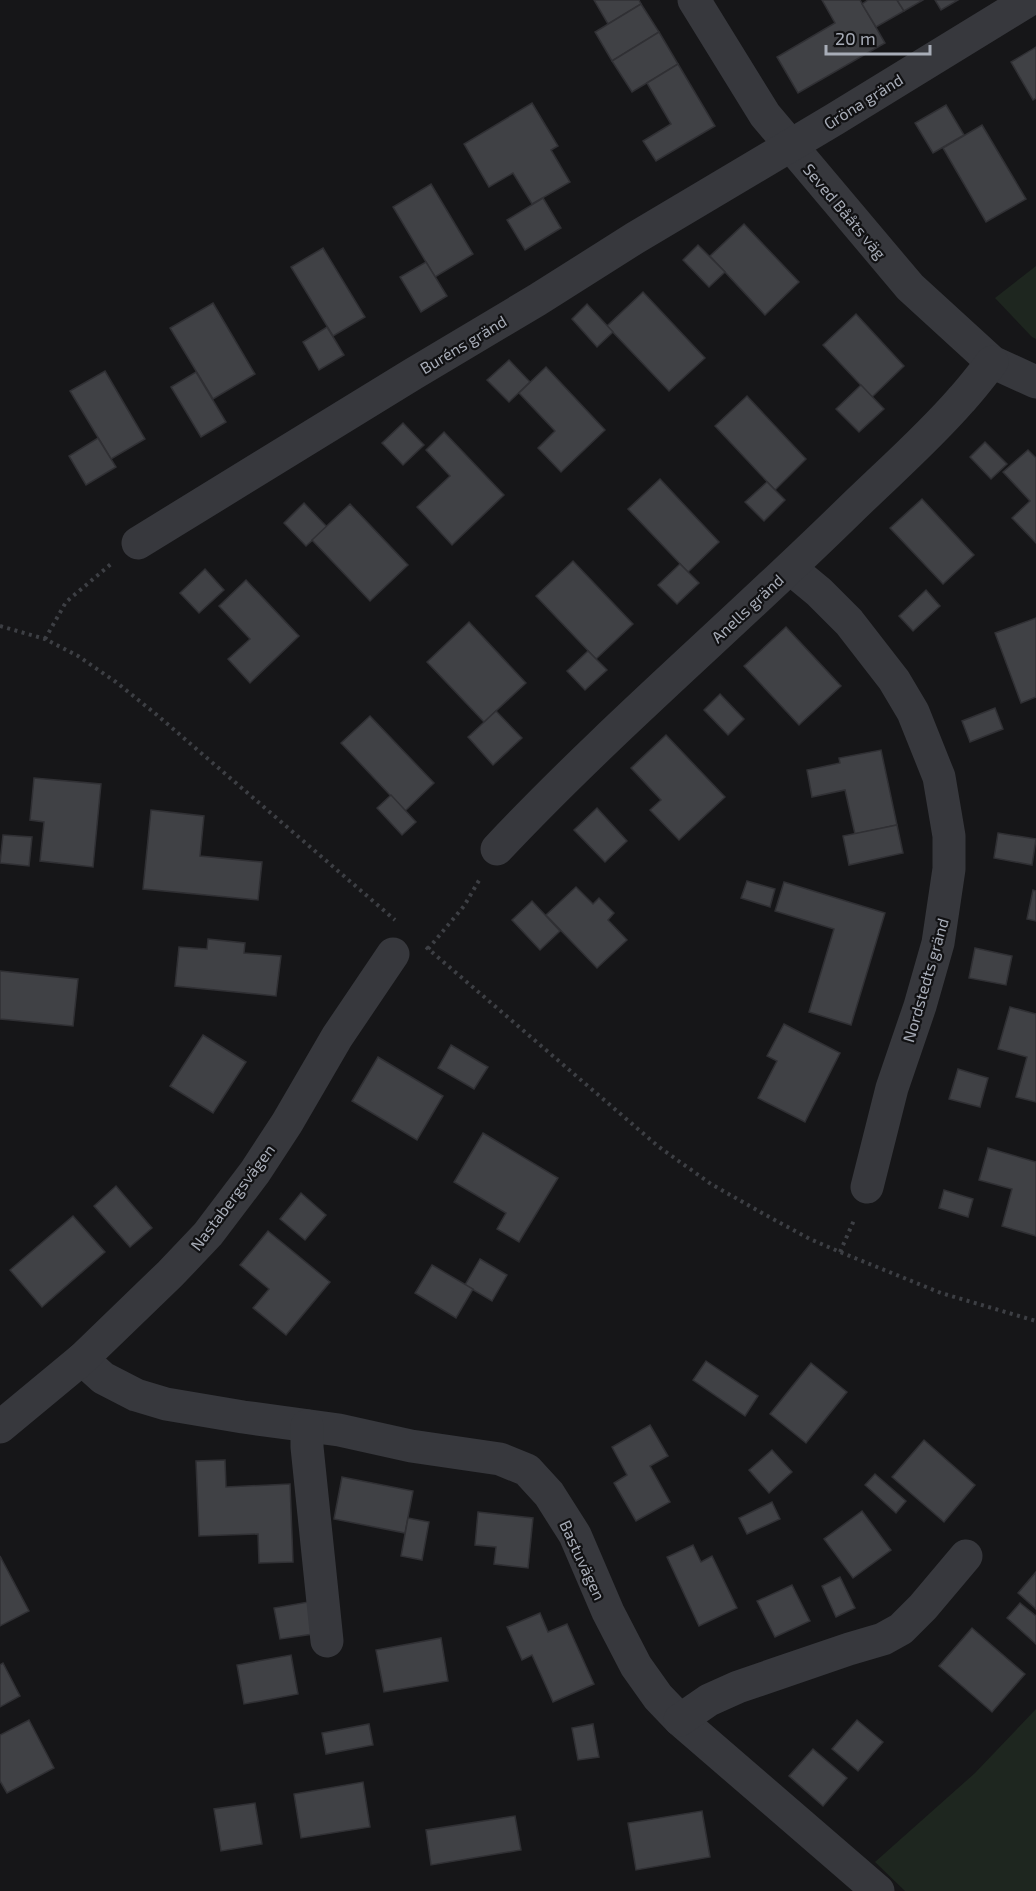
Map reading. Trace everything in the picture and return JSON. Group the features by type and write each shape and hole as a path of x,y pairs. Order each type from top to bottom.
{"street":[{"name":"Seved Bååts väg","path":"694,0 765,115 910,287 992,362 1036,382"},
{"name":"Gröna gränd","path":"789,145 1029,0"},
{"name":"Buréns gränd","path":"138,543 789,145"},
{"name":"Anells gränd","path":"497,849 608,736 790,568 939,423 961,401 992,362"},
{"name":"Nordstedts gränd","path":"790,568 819,592 849,622 894,680 913,712 939,777 949,836 949,868 938,943 920,1006 892,1088 867,1187"},
{"name":"Nastabergsvägen","path":"0,1427 82,1359 208,1234 248,1181 287,1123 337,1037 404,940"},
{"name":"Bastuvägen","path":"82,1359 103,1377 136,1395 166,1404 243,1418 339,1430 411,1446 500,1459 527,1470 549,1494 575,1535 608,1612 636,1666 658,1697 680,1720 878,1891"},
{"path":"307,1426 307,1448 327,1641"},
{"path":"680,1720 709,1700 738,1687 883,1639 901,1629 966,1556"}],"path":[{"path":"45,639 66,602 138,543"},
{"path":"0,626 45,639 78,656 116,682 158,715 404,940 428,949 641,1132 711,1184 830,1248 941,1293 1036,1321"},
{"path":"428,949 464,906 497,849"}],"shaded area":[{"path":"1036,266 1036,339 995,298"},
{"path":"1036,1709 1036,1891 905,1891 875,1862 975,1773"}],"building":[{"path":"594,0 639,0 641,4 608,24"},
{"path":"822,0 860,0 885,43 798,93 777,57 835,23"},
{"path":"868,0 897,0 904,11 876,27 862,4"},
{"path":"897,0 923,0 904,11"},
{"path":"935,0 958,0 941,10"},
{"path":"641,4 659,32 612,61 595,32"},
{"path":"659,32 678,64 632,92 612,61"},
{"path":"1036,47 1036,98 1033,100 1011,62"},
{"path":"678,64 715,126 656,161 643,141 671,124 647,83"},
{"path":"532,103 558,146 551,150 570,182 532,204 513,173 489,187 464,144"},
{"path":"946,105 964,135 933,153 915,123"},
{"path":"982,125 1026,199 986,222 943,148"},
{"path":"431,184 473,254 435,277 393,207"},
{"path":"543,198 561,228 525,250 507,220"},
{"path":"744,224 799,282 765,315 710,256"},
{"path":"698,245 725,272 709,287 683,260"},
{"path":"323,248 365,317 333,336 291,267"},
{"path":"426,262 447,296 421,312 400,277"},
{"path":"643,292 705,358 669,391 607,326"},
{"path":"213,303 255,374 213,399 170,328"},
{"path":"587,304 613,332 597,347 572,319"},
{"path":"856,314 904,366 872,397 823,345"},
{"path":"327,327 344,355 319,370 303,342"},
{"path":"509,360 530,382 509,402 487,380"},
{"path":"546,367 605,430 561,472 538,448 555,431 519,393"},
{"path":"105,371 145,439 111,459 70,391"},
{"path":"196,372 226,422 201,437 171,387"},
{"path":"861,385 884,409 859,432 836,409"},
{"path":"747,396 806,459 775,490 715,426"},
{"path":"403,423 424,445 403,465 382,443"},
{"path":"444,432 504,495 452,545 417,507 450,476 426,450"},
{"path":"98,438 116,467 86,485 69,456"},
{"path":"985,442 1007,464 991,479 970,457"},
{"path":"1028,450 1036,458 1036,543 1012,518 1030,501 1003,472"},
{"path":"660,479 719,542 688,572 628,509"},
{"path":"767,482 785,500 764,521 745,502"},
{"path":"922,499 974,555 943,584 890,528"},
{"path":"304,503 327,527 306,546 284,523"},
{"path":"350,504 408,565 370,601 312,540"},
{"path":"573,561 633,624 596,659 536,596"},
{"path":"680,564 699,583 677,604 658,585"},
{"path":"205,569 224,590 199,613 180,593"},
{"path":"246,580 299,636 250,683 228,659 250,639 219,606"},
{"path":"926,590 940,606 913,631 899,616"},
{"path":"1036,618 1036,697 1021,703 995,633"},
{"path":"469,622 526,683 484,722 427,662"},
{"path":"786,627 841,686 799,725 744,666"},
{"path":"588,651 607,670 585,690 567,671"},
{"path":"720,694 744,719 728,735 704,710"},
{"path":"995,708 1003,729 970,742 962,721"},
{"path":"496,711 522,738 493,765 468,737"},
{"path":"370,716 434,783 405,811 341,743"},
{"path":"666,735 725,797 679,840 650,810 661,800 631,768"},
{"path":"881,750 897,825 855,834 845,790 812,797 807,770 840,763 839,758"},
{"path":"34,778 101,784 93,867 40,861 44,822 30,820"},
{"path":"391,795 416,822 402,835 377,808"},
{"path":"597,808 627,841 605,862 574,830"},
{"path":"151,810 204,816 200,856 262,862 258,900 143,889"},
{"path":"897,825 903,853 849,865 843,836"},
{"path":"998,833 1036,839 1032,865 994,858"},
{"path":"3,835 32,837 29,866 0,863"},
{"path":"747,881 775,889 770,907 741,898"},
{"path":"784,882 885,913 851,1025 809,1012 834,929 775,911"},
{"path":"576,887 593,904 599,898 614,913 608,920 627,940 597,968 546,915"},
{"path":"1033,890 1036,891 1036,921 1027,919"},
{"path":"532,901 560,931 540,950 512,920"},
{"path":"208,939 245,943 244,953 281,956 276,996 175,986 179,947 207,949"},
{"path":"975,948 1012,956 1006,985 969,978"},
{"path":"0,971 78,979 73,1026 0,1019"},
{"path":"1010,1007 1036,1014 1036,1102 1016,1097 1027,1057 998,1049"},
{"path":"784,1024 840,1053 805,1122 758,1098 777,1061 767,1056"},
{"path":"203,1035 246,1062 213,1113 170,1086"},
{"path":"451,1045 488,1067 474,1089 438,1068"},
{"path":"378,1057 443,1096 417,1140 352,1101"},
{"path":"958,1069 988,1078 980,1107 949,1099"},
{"path":"483,1133 558,1178 519,1242 497,1229 506,1213 454,1182"},
{"path":"988,1148 1036,1162 1036,1236 1002,1226 1012,1189 979,1180"},
{"path":"116,1186 152,1228 130,1247 94,1206"},
{"path":"944,1190 973,1199 968,1217 939,1208"},
{"path":"301,1193 326,1215 305,1240 280,1219"},
{"path":"73,1216 105,1252 42,1307 10,1270"},
{"path":"268,1231 330,1282 286,1335 253,1308 269,1289 240,1265"},
{"path":"480,1259 507,1275 492,1301 465,1285"},
{"path":"432,1265 473,1289 456,1318 415,1293"},
{"path":"706,1361 758,1396 745,1416 693,1380"},
{"path":"811,1363 847,1392 806,1443 770,1414"},
{"path":"650,1425 668,1456 650,1466 670,1502 636,1521 614,1483 627,1475 612,1447"},
{"path":"924,1440 975,1485 944,1522 892,1477"},
{"path":"772,1450 792,1472 769,1493 749,1470"},
{"path":"225,1460 226,1487 290,1484 293,1562 259,1563 258,1534 199,1536 196,1461"},
{"path":"875,1474 906,1501 896,1513 865,1485"},
{"path":"342,1477 413,1491 405,1533 334,1519"},
{"path":"772,1502 780,1519 747,1534 739,1518"},
{"path":"862,1511 891,1550 853,1578 824,1539"},
{"path":"478,1512 533,1518 528,1568 494,1564 496,1547 475,1545"},
{"path":"408,1518 429,1522 422,1560 401,1556"},
{"path":"693,1545 701,1562 712,1556 737,1608 699,1626 667,1557"},
{"path":"0,1556 29,1611 0,1626"},
{"path":"1036,1572 1036,1609 1018,1593"},
{"path":"840,1577 855,1608 836,1617 822,1586"},
{"path":"792,1585 810,1621 775,1637 757,1601"},
{"path":"308,1602 313,1634 280,1639 274,1608"},
{"path":"1020,1603 1036,1616 1036,1644 1007,1618"},
{"path":"540,1613 548,1632 567,1624 594,1684 553,1702 532,1655 522,1660 507,1627"},
{"path":"972,1628 1025,1674 992,1712 939,1666"},
{"path":"441,1638 448,1681 384,1692 376,1650"},
{"path":"291,1655 298,1694 244,1704 237,1665"},
{"path":"3,1663 20,1696 0,1707 0,1665"},
{"path":"29,1720 54,1768 7,1793 0,1781 0,1735"},
{"path":"857,1720 883,1742 858,1771 832,1749"},
{"path":"369,1724 373,1745 326,1754 322,1733"},
{"path":"593,1724 599,1757 578,1760 572,1728"},
{"path":"813,1749 847,1778 823,1806 789,1776"},
{"path":"363,1782 370,1827 301,1838 294,1794"},
{"path":"255,1803 262,1844 221,1851 214,1809"},
{"path":"702,1811 710,1857 636,1870 628,1823"},
{"path":"515,1816 521,1850 431,1865 426,1830"}]}
